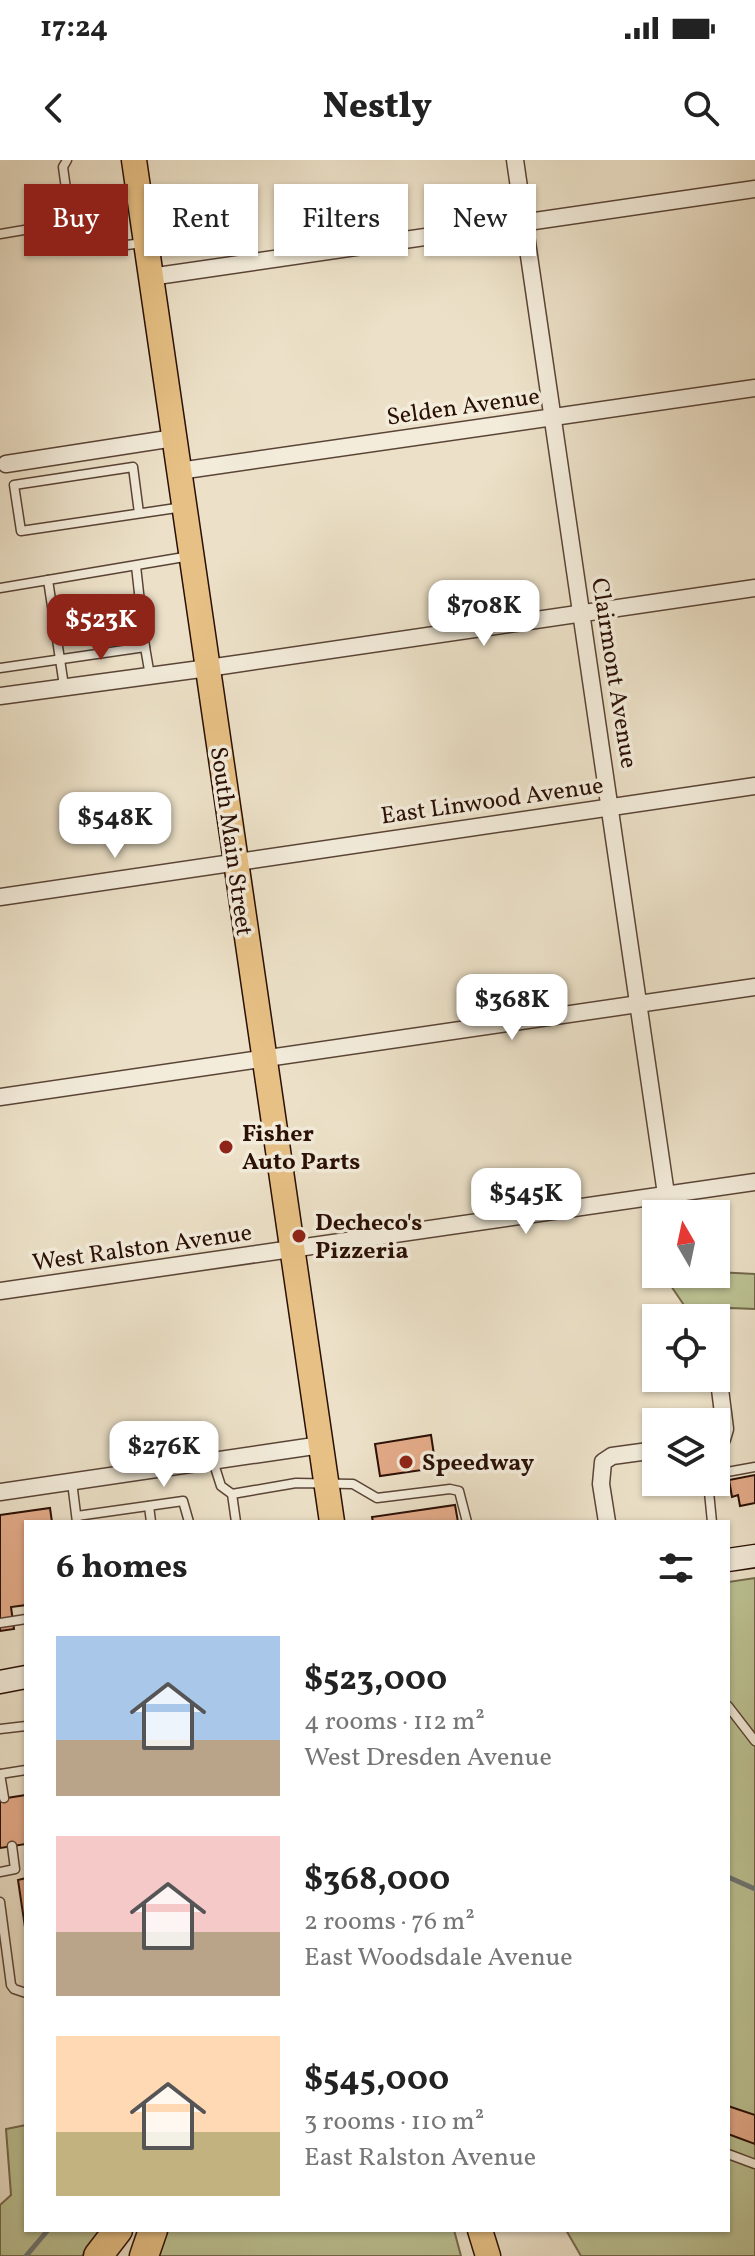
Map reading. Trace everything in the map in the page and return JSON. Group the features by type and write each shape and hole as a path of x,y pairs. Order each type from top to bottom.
{"highway":[{"path":"98,2256 116,2232"},
{"path":"144,2256 152,2232"}],"main road":[{"name":"South Main Street","path":"134,160 144,235"},
{"name":"South Main Street","path":"147,256 332,1520"},
{"path":"730,1560 755,1556"},
{"path":"0,1682 24,1677"},
{"path":"481,2232 488,2256"}],"street":[{"name":"Clairmont Avenue","path":"515,160 518,184"},
{"path":"536,222 755,189"},
{"path":"150,277 424,238"},
{"name":"Clairmont Avenue","path":"528,256 666,1194"},
{"name":"Selden Avenue","path":"179,471 755,388"},
{"path":"6,464 174,438"},
{"path":"0,696 755,588"},
{"name":"East Linwood Avenue","path":"0,897 755,786"},
{"path":"0,1097 755,987"},
{"name":"West Ralston Avenue","path":"0,1291 755,1182"},
{"path":"0,1492 321,1445"},
{"path":"607,1520 603,1462 612,1456 642,1452"}],"lane":[{"path":"65,184 63,167 67,160"},
{"path":"0,234 24,230"},
{"path":"139,513 133,467 14,485 21,531 184,507"},
{"path":"0,588 191,556"},
{"path":"136,566 150,676"},
{"path":"48,580 64,686"},
{"path":"0,668 145,647"},
{"path":"213,1461 221,1486 232,1494 296,1483 353,1484 377,1498 450,1489 459,1491 466,1520"},
{"path":"730,1471 755,1467"},
{"path":"72,1482 77,1519 183,1501 188,1520"},
{"path":"232,1494 236,1520"},
{"path":"709,1496 712,1520"},
{"path":"149,1506 151,1520"},
{"path":"0,1623 24,1619"},
{"path":"730,1709 755,1741"},
{"path":"0,1729 24,1726"},
{"path":"4,1798 0,1774 24,1770"},
{"path":"0,1872 15,1869 12,1846"},
{"path":"0,1902 11,1985 24,1992"},
{"path":"730,2155 755,2164"}],"green space":[{"path":"730,1273 755,1274 755,1309 730,1308 730,1304 683,1304 672,1288 730,1288"},
{"path":"755,1578 755,2256 581,2256 567,2232 730,2232 730,1582"},
{"path":"24,2125 24,2232 102,2232 82,2256 0,2256 0,2205 11,2195 6,2129"},
{"path":"162,2232 455,2232 461,2256 154,2256"}],"building":[{"path":"431,1435 436,1468 380,1476 375,1444"},
{"path":"755,1475 755,1503 740,1506 738,1495 732,1497 730,1480"},
{"path":"455,1505 458,1520 373,1520 372,1517"},
{"path":"50,1508 52,1520 24,1520 24,1605 11,1607 14,1629 0,1631 0,1515"},
{"path":"24,1795 24,1844 0,1848 0,1799"},
{"path":"24,1878 24,1920 18,1880"},
{"path":"730,2107 755,2115 755,2144 730,2135"}],"waterway":[{"path":"730,1878 755,1889"},
{"path":"26,2256 46,2232"}],"place":[{"name":"Fisher Auto Parts","path":"226,1147"},
{"name":"Decheco's Pizzeria","path":"299,1236"},
{"name":"Speedway","path":"406,1462"}]}
